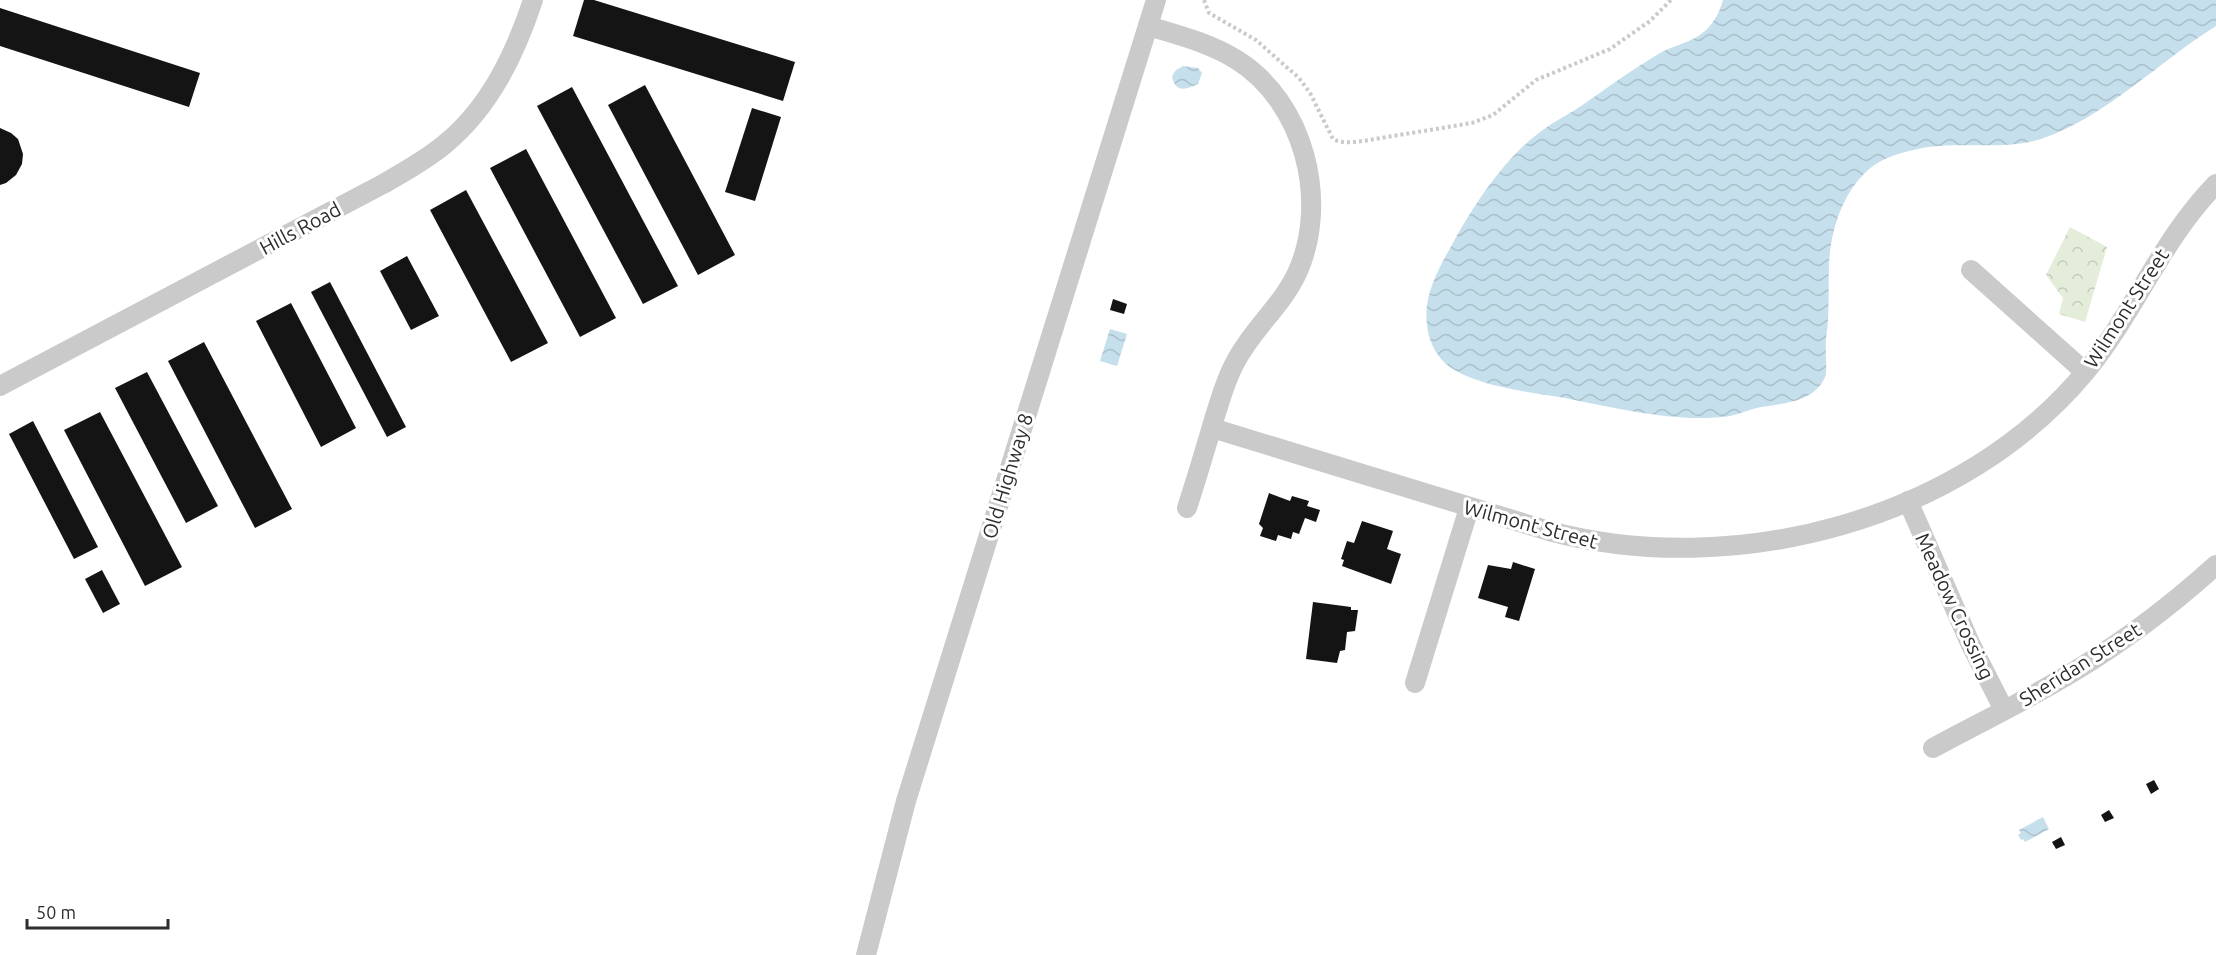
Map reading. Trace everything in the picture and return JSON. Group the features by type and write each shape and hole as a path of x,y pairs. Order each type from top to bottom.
{"street":[{"name":"Hills Road","path":"0,386 383,184 446,144 471,117 498,81 517,44 532,0"},
{"name":"Old Highway 8","path":"866,955 906,801 1156,0"},
{"path":"1148,26 1218,50 1238,61 1258,77 1291,122 1303,153 1312,191 1311,227 1299,267 1283,296 1236,361 1187,508"},
{"name":"Wilmont Street","path":"1212,428 1469,508 1583,540 1643,548 1698,549 1736,547 1793,538 1856,521 1908,501 1954,478 2003,447 2048,411 2085,372 2120,325 2175,233 2188,214 2216,184"},
{"path":"1971,270 2085,372"},
{"name":"Meadow Crossing","path":"1908,501 1970,643 2004,710"},
{"path":"1415,683 1469,508"},
{"name":"Sheridan Street","path":"1933,747 2055,683 2102,654 2160,613 2216,565"}],"path":[{"path":"1333,139 1339,142 1363,141 1483,119 1503,107 1536,80 1610,49 1650,21 1671,0"}],"green space":[{"path":"2070,227 2107,247 2085,322 2059,314 2063,298 2046,275"}],"water":[{"path":"1723,0 2216,0 2216,26 2131,88 2087,118 2064,130 2041,139 2014,144 1928,147 1900,154 1873,166 1863,175 1847,197 1833,236 1829,263 1826,375 1815,391 1799,400 1730,416 1688,418 1667,416 1622,410 1500,386 1470,377 1446,364 1435,351 1429,335 1427,303 1448,252 1489,186 1511,158 1546,128 1660,53 1695,38 1705,31 1716,17"},
{"path":"1183,66 1198,68 1202,73 1198,84 1185,89 1178,88 1172,76"},
{"path":"1110,329 1127,334 1117,366 1100,361"},
{"path":"2043,817 2049,829 2025,842 2021,840 2018,835 2021,833 2019,830"}],"building":[{"path":"584,0 594,0 795,62 783,101 573,36"},
{"path":"0,8 200,73 189,107 0,46"},
{"path":"645,85 735,255 698,275 608,105"},
{"path":"572,87 678,286 643,304 537,106"},
{"path":"752,108 781,117 755,201 725,192"},
{"path":"0,128 18,139 23,154 22,164 16,175 0,185"},
{"path":"526,149 616,318 580,337 490,168"},
{"path":"466,190 548,343 511,362 430,210"},
{"path":"407,256 439,316 411,330 380,271"},
{"path":"330,282 406,427 387,437 311,292"},
{"path":"1113,299 1127,304 1124,314 1110,310"},
{"path":"291,303 356,428 321,447 256,321"},
{"path":"204,342 292,509 255,528 168,361"},
{"path":"147,372 218,506 186,523 115,388"},
{"path":"100,412 182,567 145,586 64,430"},
{"path":"33,421 98,547 74,559 9,434"},
{"path":"1269,493 1290,501 1292,496 1309,501 1307,506 1320,510 1316,522 1305,518 1299,534 1293,532 1291,539 1278,535 1276,541 1260,536 1263,528 1259,524"},
{"path":"1362,521 1393,531 1387,549 1401,554 1391,584 1342,566 1344,560 1341,559 1347,541 1354,543"},
{"path":"1513,562 1535,569 1519,621 1505,617 1508,607 1478,598 1488,565 1511,569"},
{"path":"102,570 120,604 103,613 85,579"},
{"path":"1313,602 1358,610 1355,631 1347,632 1345,650 1340,651 1337,663 1306,659"},
{"path":"2154,780 2159,789 2151,794 2146,784"},
{"path":"2109,810 2114,818 2105,822 2101,815"},
{"path":"2061,837 2065,845 2056,849 2052,842"}]}
